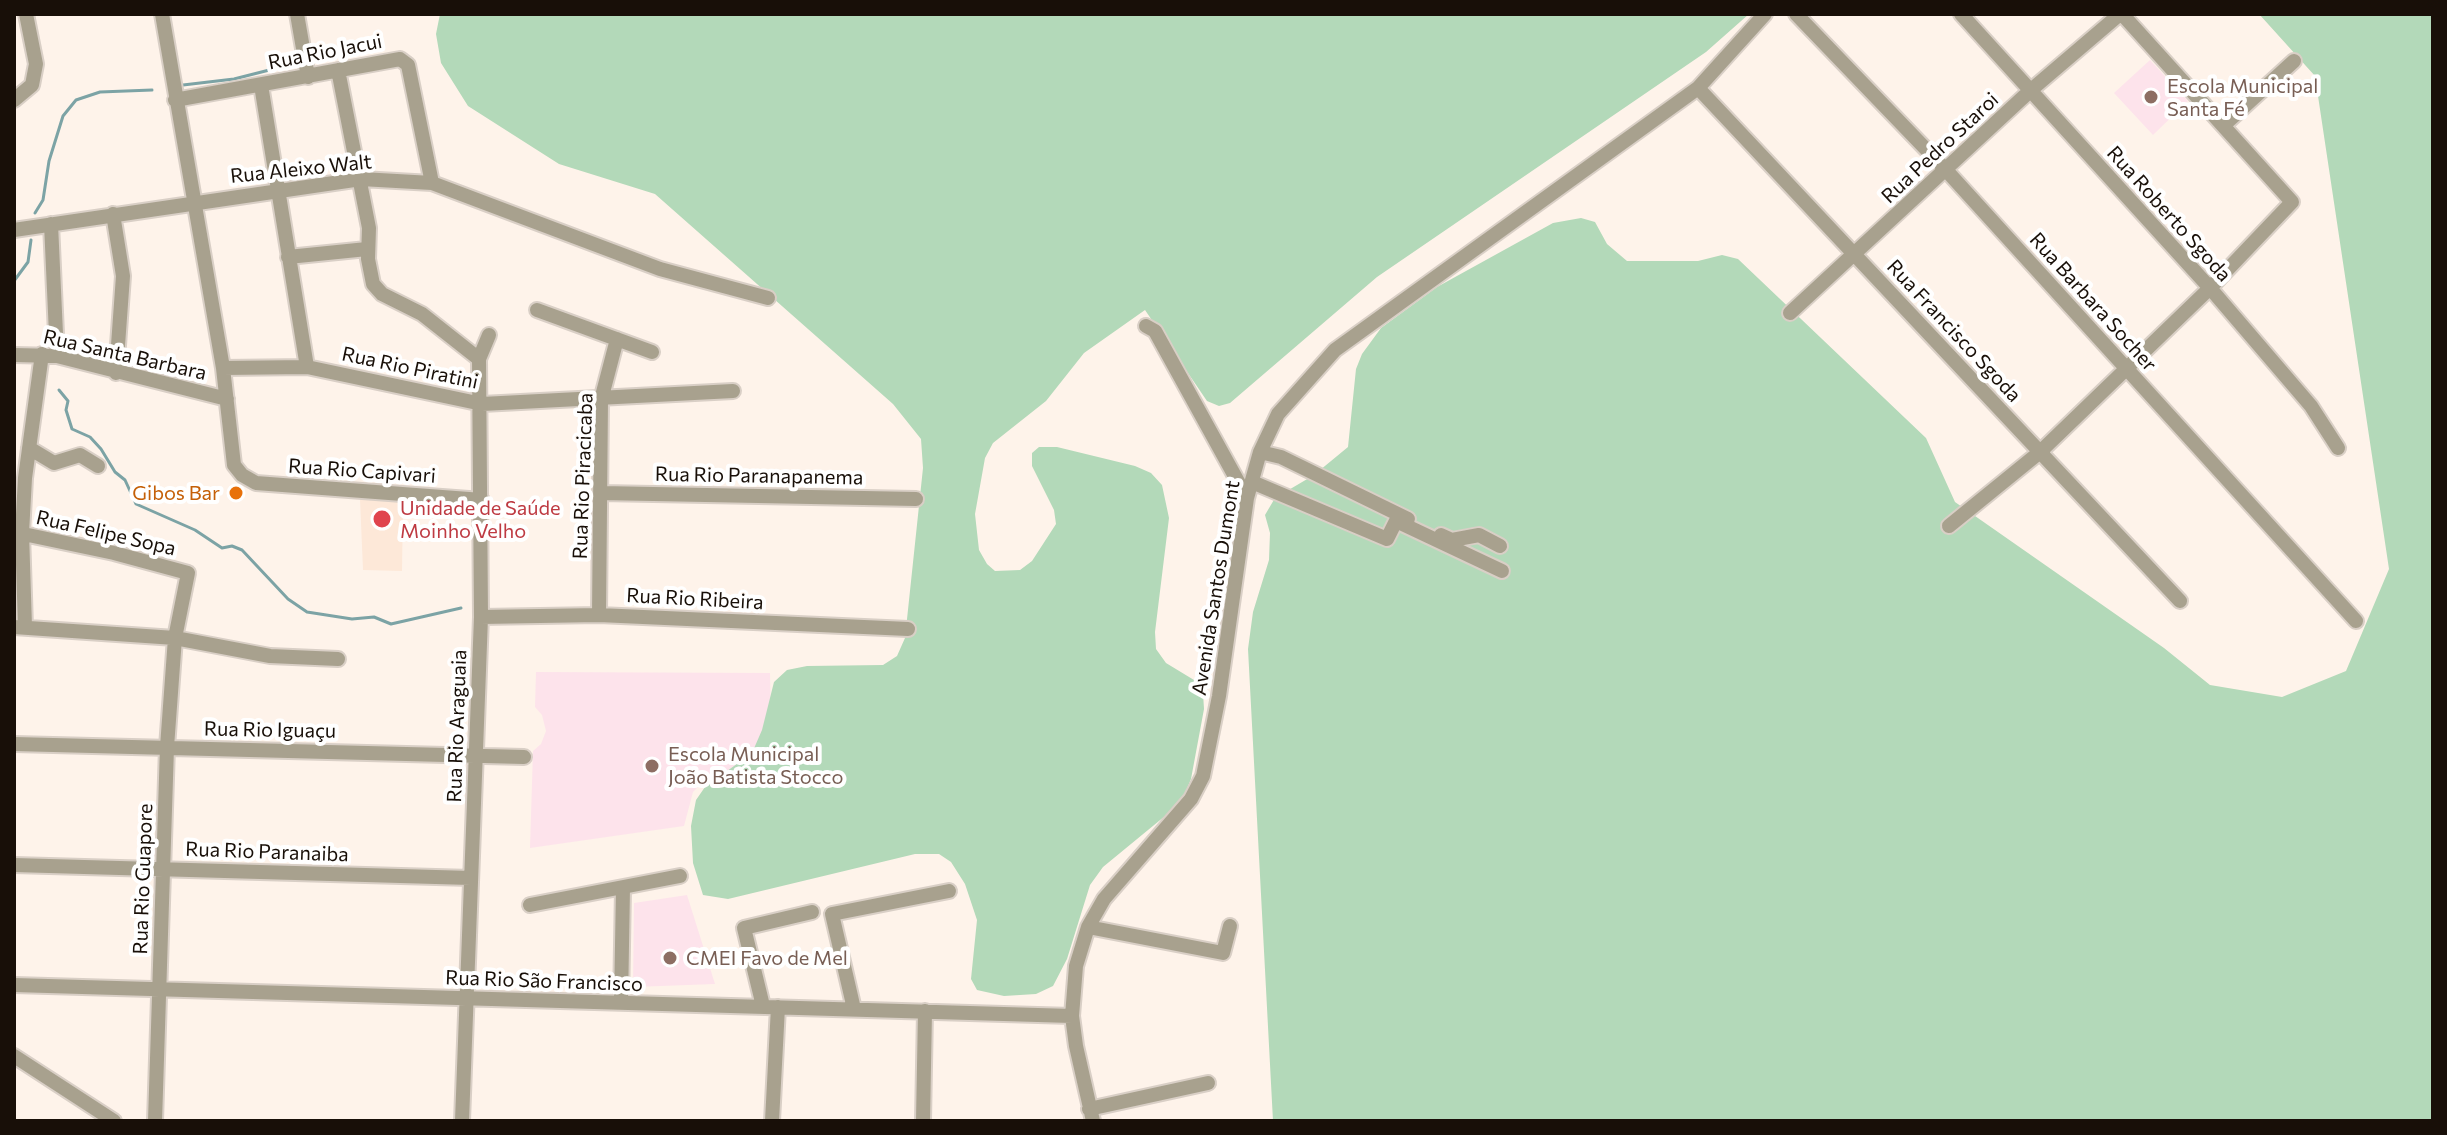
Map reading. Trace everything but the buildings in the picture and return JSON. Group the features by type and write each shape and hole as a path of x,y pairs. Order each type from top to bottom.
{"street":[{"path":"14,100 32,85 36,64 26,14"},
{"path":"162,14 227,399"},
{"path":"297,14 308,77"},
{"name":"Avenida Santos Dumont","path":"1091,1115 1072,1016 1076,966 1088,927 1127,871 1191,799 1203,776 1219,696 1247,498 1260,452 1278,414 1335,350 1698,88 1765,14"},
{"name":"Rua Barbara Socher","path":"1796,14 1946,170 2356,621"},
{"name":"Rua Roberto Sgoda","path":"1961,14 2210,288 2311,406 2338,448"},
{"path":"1949,526 2040,452 2128,370 2292,202 2225,124 2121,14"},
{"name":"Rua Pedro Staroi","path":"1790,313 2031,90 2121,14"},
{"name":"Rua Rio Jacui","path":"175,100 400,59 408,65 432,183"},
{"path":"2225,124 2294,61"},
{"path":"338,70 369,228 367,249 370,275 382,294 422,314 479,359"},
{"path":"261,85 307,367"},
{"name":"Rua Francisco Sgoda","path":"1698,88 2180,601"},
{"name":"Rua Aleixo Walt","path":"14,230 361,179 432,183 660,269 768,298"},
{"path":"113,214 123,276 116,373"},
{"path":"51,224 50,355 29,448 18,533 19,627 175,638 270,656 338,659"},
{"path":"288,257 367,249"},
{"path":"537,310 652,352"},
{"path":"1146,326 1155,331 1247,498"},
{"name":"Rua Rio Araguaia","path":"462,1121 481,617 482,404 479,359 489,335"},
{"name":"Rua Rio Piracicaba","path":"599,615 601,400 617,339"},
{"name":"Rua Santa Barbara","path":"14,355 50,355 227,399"},
{"name":"Rua Rio Piratini","path":"223,368 307,367 482,404 733,391"},
{"name":"Rua Rio Capivari","path":"227,399 234,465 242,475 256,483 482,500"},
{"path":"29,448 54,463 80,455 98,466"},
{"path":"1260,452 1281,457 1452,540 1479,535 1500,546"},
{"path":"1252,482 1387,539 1396,521 1502,571"},
{"name":"Rua Rio Paranapanema","path":"601,493 916,499"},
{"name":"Rua Felipe Sopa","path":"18,533 188,573"},
{"name":"Rua Rio Guapore","path":"155,1121 167,747 175,638 188,573"},
{"name":"Rua Rio Ribeira","path":"481,617 599,615 908,629"},
{"name":"Rua Rio Iguaçu","path":"14,744 524,757"},
{"name":"Rua Rio Paranaiba","path":"14,865 471,878"},
{"path":"530,905 680,876"},
{"path":"621,1003 623,888"},
{"path":"854,1009 832,914 949,891"},
{"path":"772,1121 771,1007 744,928 812,912"},
{"path":"1088,927 1223,953 1230,926"},
{"name":"Rua Rio São Francisco","path":"14,985 1072,1016"},
{"path":"923,1121 925,1011"},
{"path":"14,1056 114,1121"},
{"path":"1091,1115 1208,1083"}],"shaded area":[{"name":"Escola Municipal Santa Fé","path":"2150,60 2188,101 2153,135 2114,93"},
{"name":"Unidade de Saúde Moinho Velho","path":"360,499 403,501 402,571 363,570"},
{"name":"Escola Municipal João Batista Stocco","path":"536,672 770,673 772,774 709,776 693,792 684,826 530,848 533,751 541,744 546,731 542,715 535,707"},
{"name":"CMEI Favo de Mel","path":"687,895 715,984 633,987 634,903"}],"green space":[{"path":"440,14 1749,14 1706,52 1377,277 1230,403 1219,406 1207,401 1145,310 1084,353 1046,401 993,443 985,458 975,514 979,550 995,571 1020,570 1032,561 1056,524 1054,510 1032,466 1032,453 1039,447 1057,447 1135,466 1151,473 1162,485 1169,518 1155,632 1156,649 1166,663 1194,680 1203,693 1204,709 1191,779 1184,796 1176,807 1103,867 1090,885 1067,959 1053,986 1036,994 1004,996 977,990 971,979 977,920 965,884 951,862 939,854 915,854 728,899 703,895 693,863 691,826 696,800 705,787 752,753 762,730 774,682 787,670 807,666 883,665 897,656 905,638 923,468 921,439 893,404 655,194 559,164 468,106 441,63 436,34"},
{"path":"2259,14 2433,14 2433,1121 1273,1121 1248,649 1253,612 1269,560 1270,533 1265,515 1275,498 1314,475 1348,447 1356,369 1362,354 1381,328 1437,287 1553,223 1581,218 1595,222 1607,244 1627,261 1698,261 1722,255 1738,259 1926,438 1955,502 2164,648 2210,685 2282,697 2346,671 2389,569 2315,76"}],"waterway":[{"path":"183,85 234,79 285,66"},
{"path":"35,213 43,200 49,161 63,116 76,100 100,92 152,90"},
{"path":"14,281 28,262 31,240"},
{"path":"59,390 68,401 66,410 72,429 90,437 101,449 115,472 125,480 136,504 195,530 222,548 232,546 242,550 288,599 307,612 352,619 374,617 391,624 461,608"}],"place":[{"name":"Escola Municipal Santa Fé","path":"2151,97"},
{"name":"Gibos Bar","path":"236,493"},
{"name":"Unidade de Saúde Moinho Velho","path":"382,519"},
{"name":"Escola Municipal João Batista Stocco","path":"652,766"},
{"name":"CMEI Favo de Mel","path":"670,958"}]}
